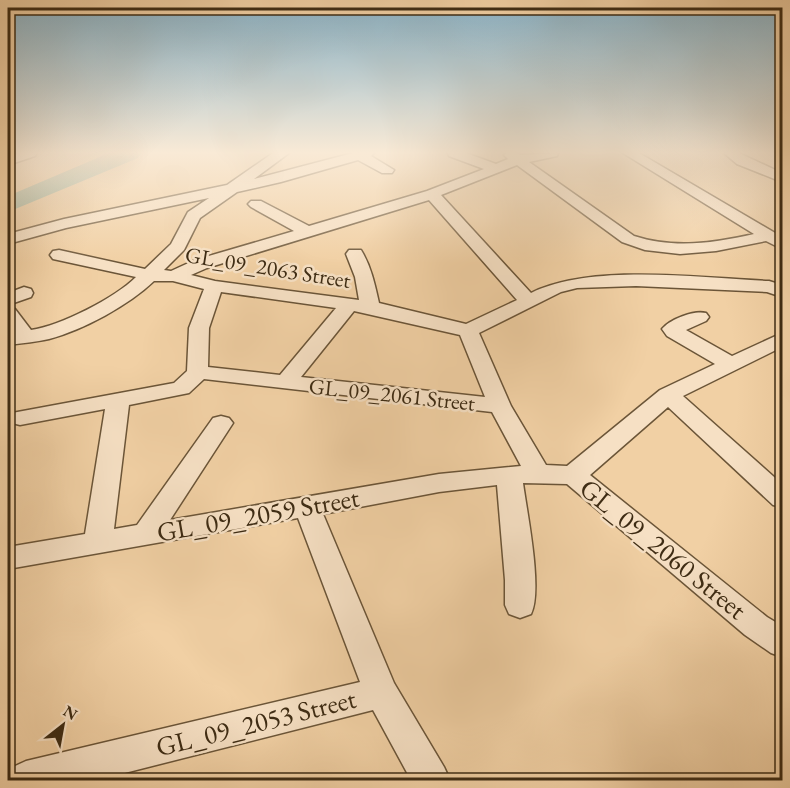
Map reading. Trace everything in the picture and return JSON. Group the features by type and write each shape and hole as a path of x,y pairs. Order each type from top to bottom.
{"street":[{"path":"8,239 226,190"},
{"path":"8,313 17,338 61,329 112,303 135,289 178,246 194,215 229,190"},
{"path":"173,276 201,264 443,190"},
{"path":"560,190 628,239 658,248 720,247 775,240"},
{"path":"691,190 775,240"},
{"path":"432,194 528,301"},
{"path":"165,202 194,215"},
{"path":"256,204 306,231"},
{"path":"355,254 364,277 359,305"},
{"name":"GL_09_2063 Street","path":"59,255 149,275 173,276 215,286 359,305 468,331"},
{"path":"538,473 500,406 468,331 555,288 601,281 769,287 783,291"},
{"path":"20,418 118,402 181,388 190,382 198,372 195,337 201,315 215,286"},
{"name":"GL_09_2061 Street","path":"285,382 359,305"},
{"path":"699,317 672,329 731,364"},
{"path":"573,475 668,395 781,341"},
{"name":"GL_09_2061 Street","path":"198,372 500,406"},
{"path":"668,395 783,498"},
{"path":"98,541 118,402"},
{"path":"146,534 221,423"},
{"name":"GL_09_2059 Street","path":"8,558 307,507 426,484 538,473 573,475"},
{"path":"509,475 520,580 520,605"},
{"name":"GL_09_2060 Street","path":"573,475 756,626 783,643"},
{"path":"307,507 381,692 430,780"},
{"name":"GL_09_2053 Street","path":"26,780 381,692"}],"waterway":[{"path":"8,205 42,190"}]}
